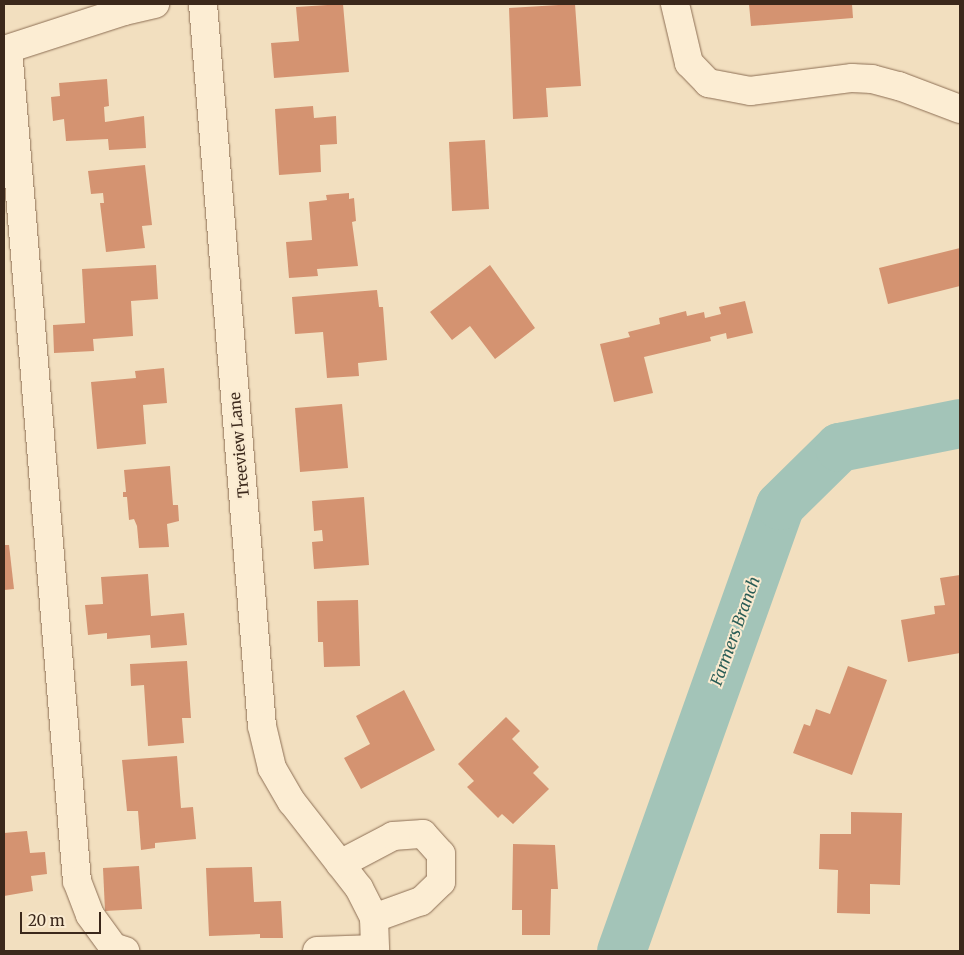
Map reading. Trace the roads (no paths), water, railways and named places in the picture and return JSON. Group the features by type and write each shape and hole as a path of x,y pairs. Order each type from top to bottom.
{"street":[{"path":"125,951 113,946 90,915 77,881 6,50 124,11 155,4"},
{"name":"Treeview Lane","path":"203,4 262,726 272,768 292,802 358,888 374,918 375,950"},
{"path":"675,4 689,63 708,83 750,91 852,78 872,79 899,86 960,109"},
{"path":"340,864 393,836 423,834 441,854 441,882 421,901 374,918"},
{"path":"317,951 375,950"}],"waterway":[{"name":"Farmers Branch","path":"621,951 780,505 839,447 960,423"}]}
